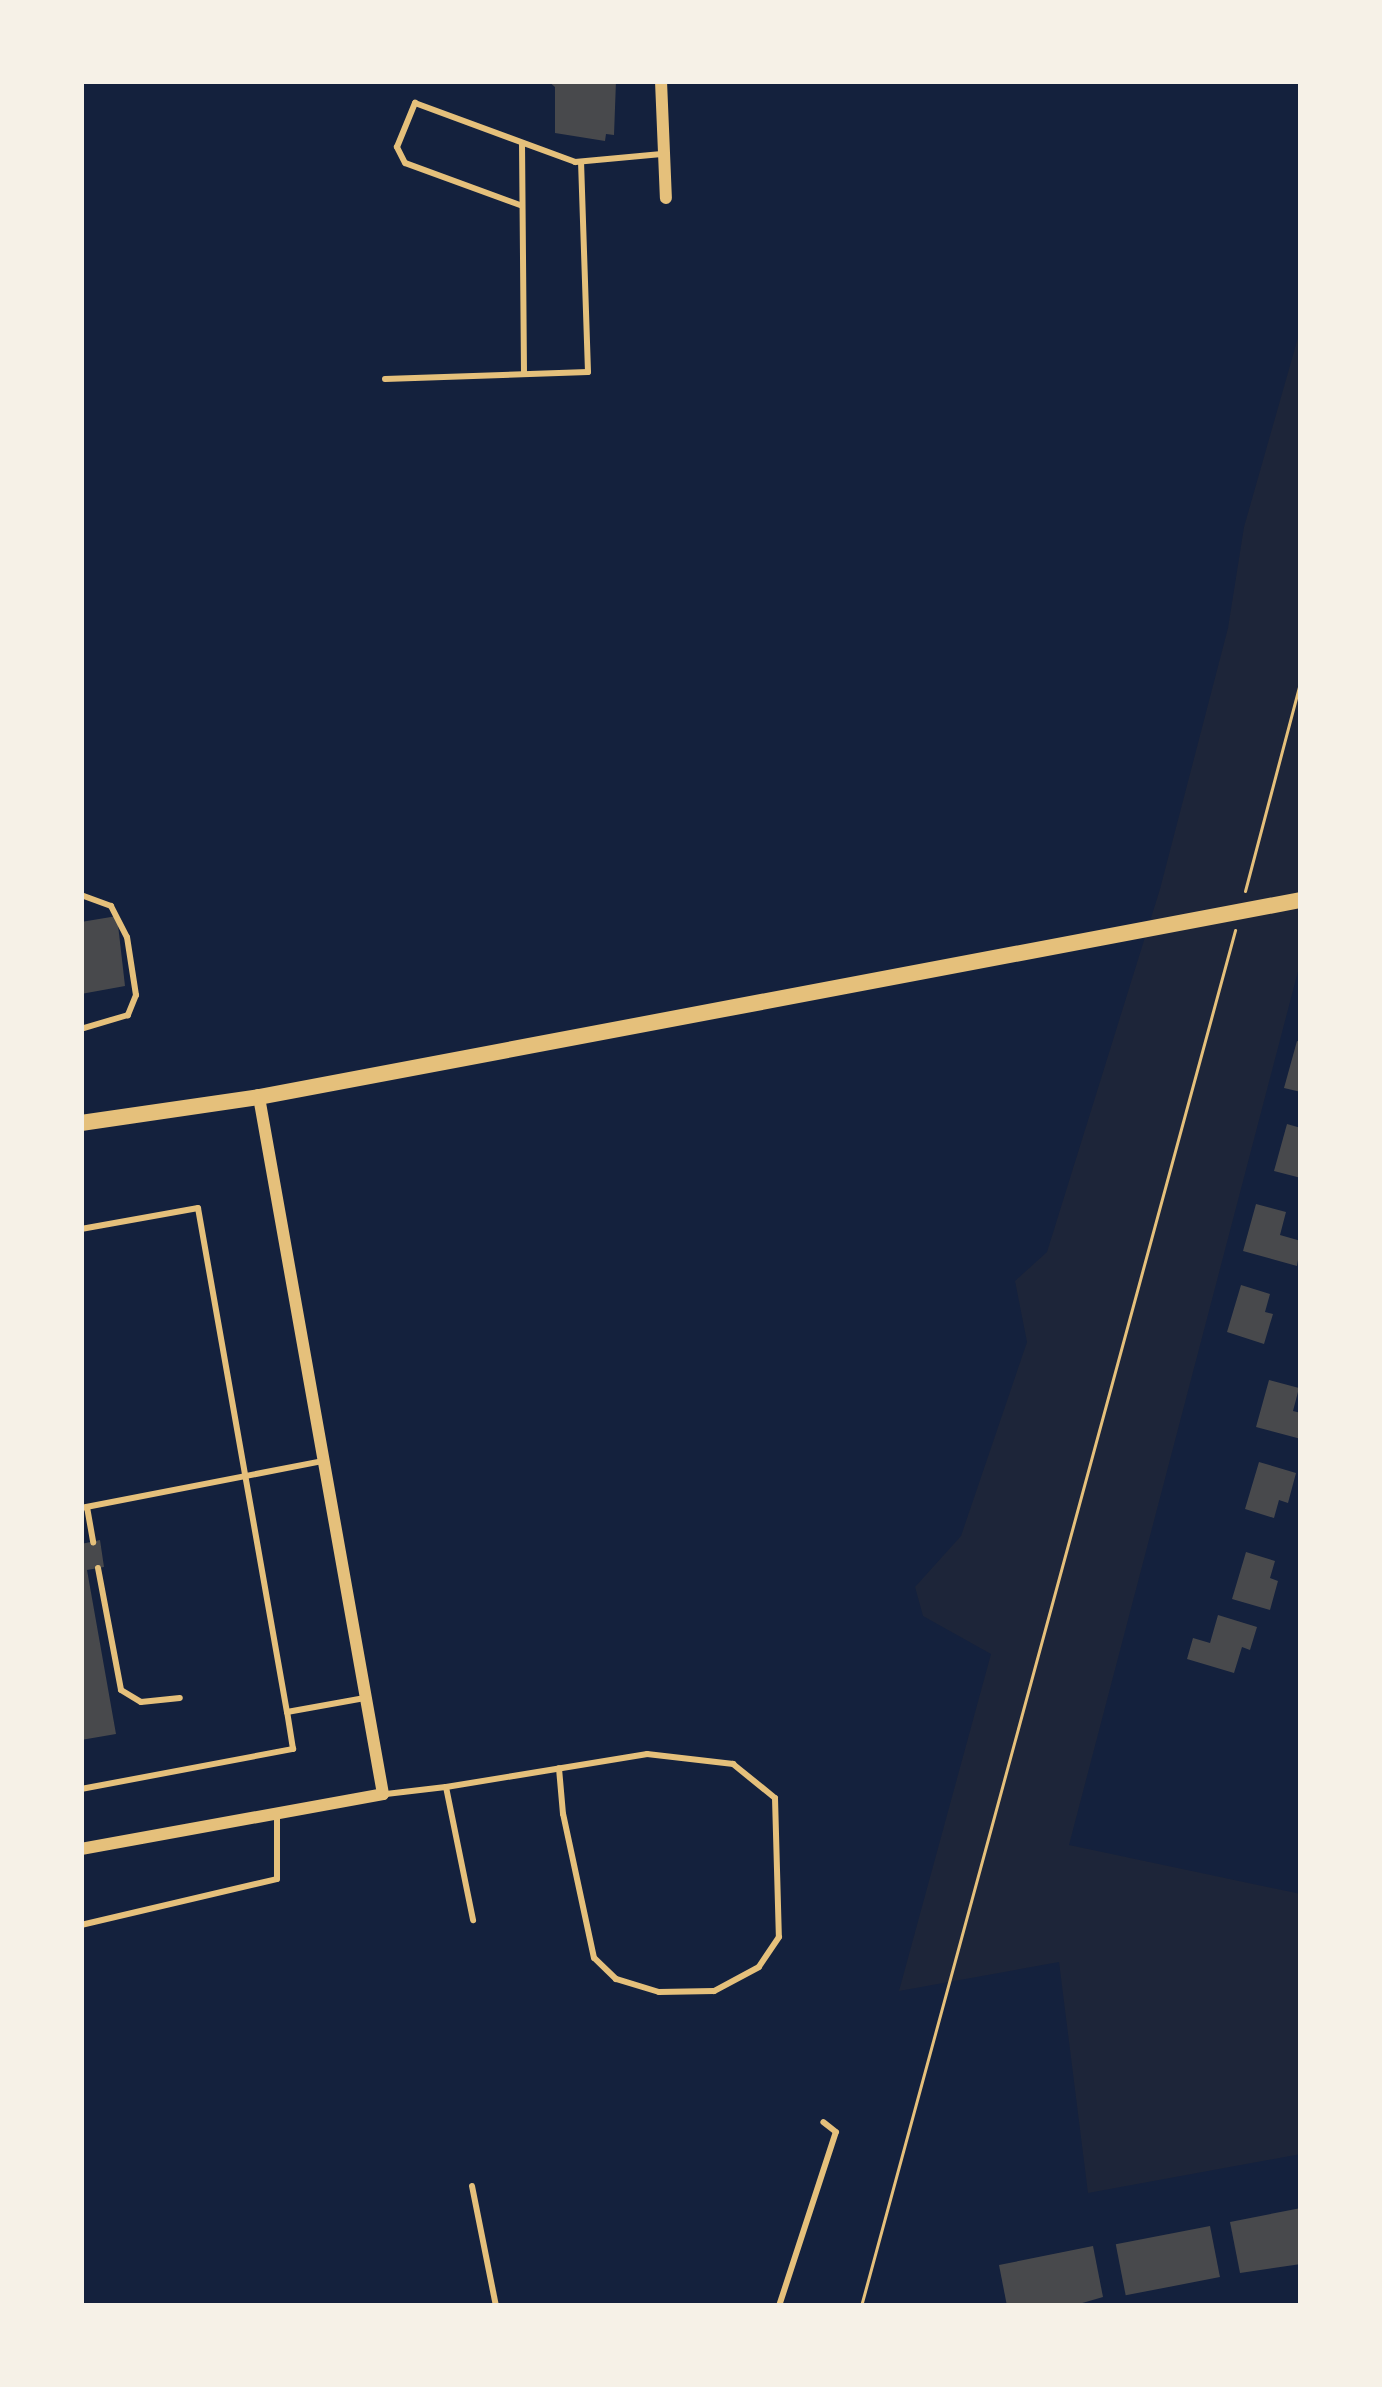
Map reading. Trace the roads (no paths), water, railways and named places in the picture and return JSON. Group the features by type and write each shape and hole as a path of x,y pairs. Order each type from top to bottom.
{"street":[{"path":"661,81 666,198"},
{"path":"81,1124 259,1097 1301,900"},
{"path":"81,1849 383,1794 259,1097"}],"lane":[{"path":"520,205 405,163 397,147 415,103 581,162 664,154"},
{"path":"522,143 524,374"},
{"path":"386,379 588,372 581,162"},
{"path":"81,896 111,905 127,937 136,995 128,1016 81,1029"},
{"path":"81,1229 198,1208 293,1749 81,1789"},
{"path":"93,1542 84,1507 323,1461"},
{"path":"98,1568 121,1690 141,1702 180,1698"},
{"path":"287,1712 366,1698"},
{"path":"383,1794 647,1754 733,1764 775,1798 778,1937 759,1967 715,1991 659,1992 616,1978 594,1958 563,1814 559,1768"},
{"path":"446,1786 473,1920"},
{"path":"81,1925 277,1879 277,1814"},
{"path":"779,2306 836,2132 823,2122"},
{"path":"472,2186 496,2306"}]}
